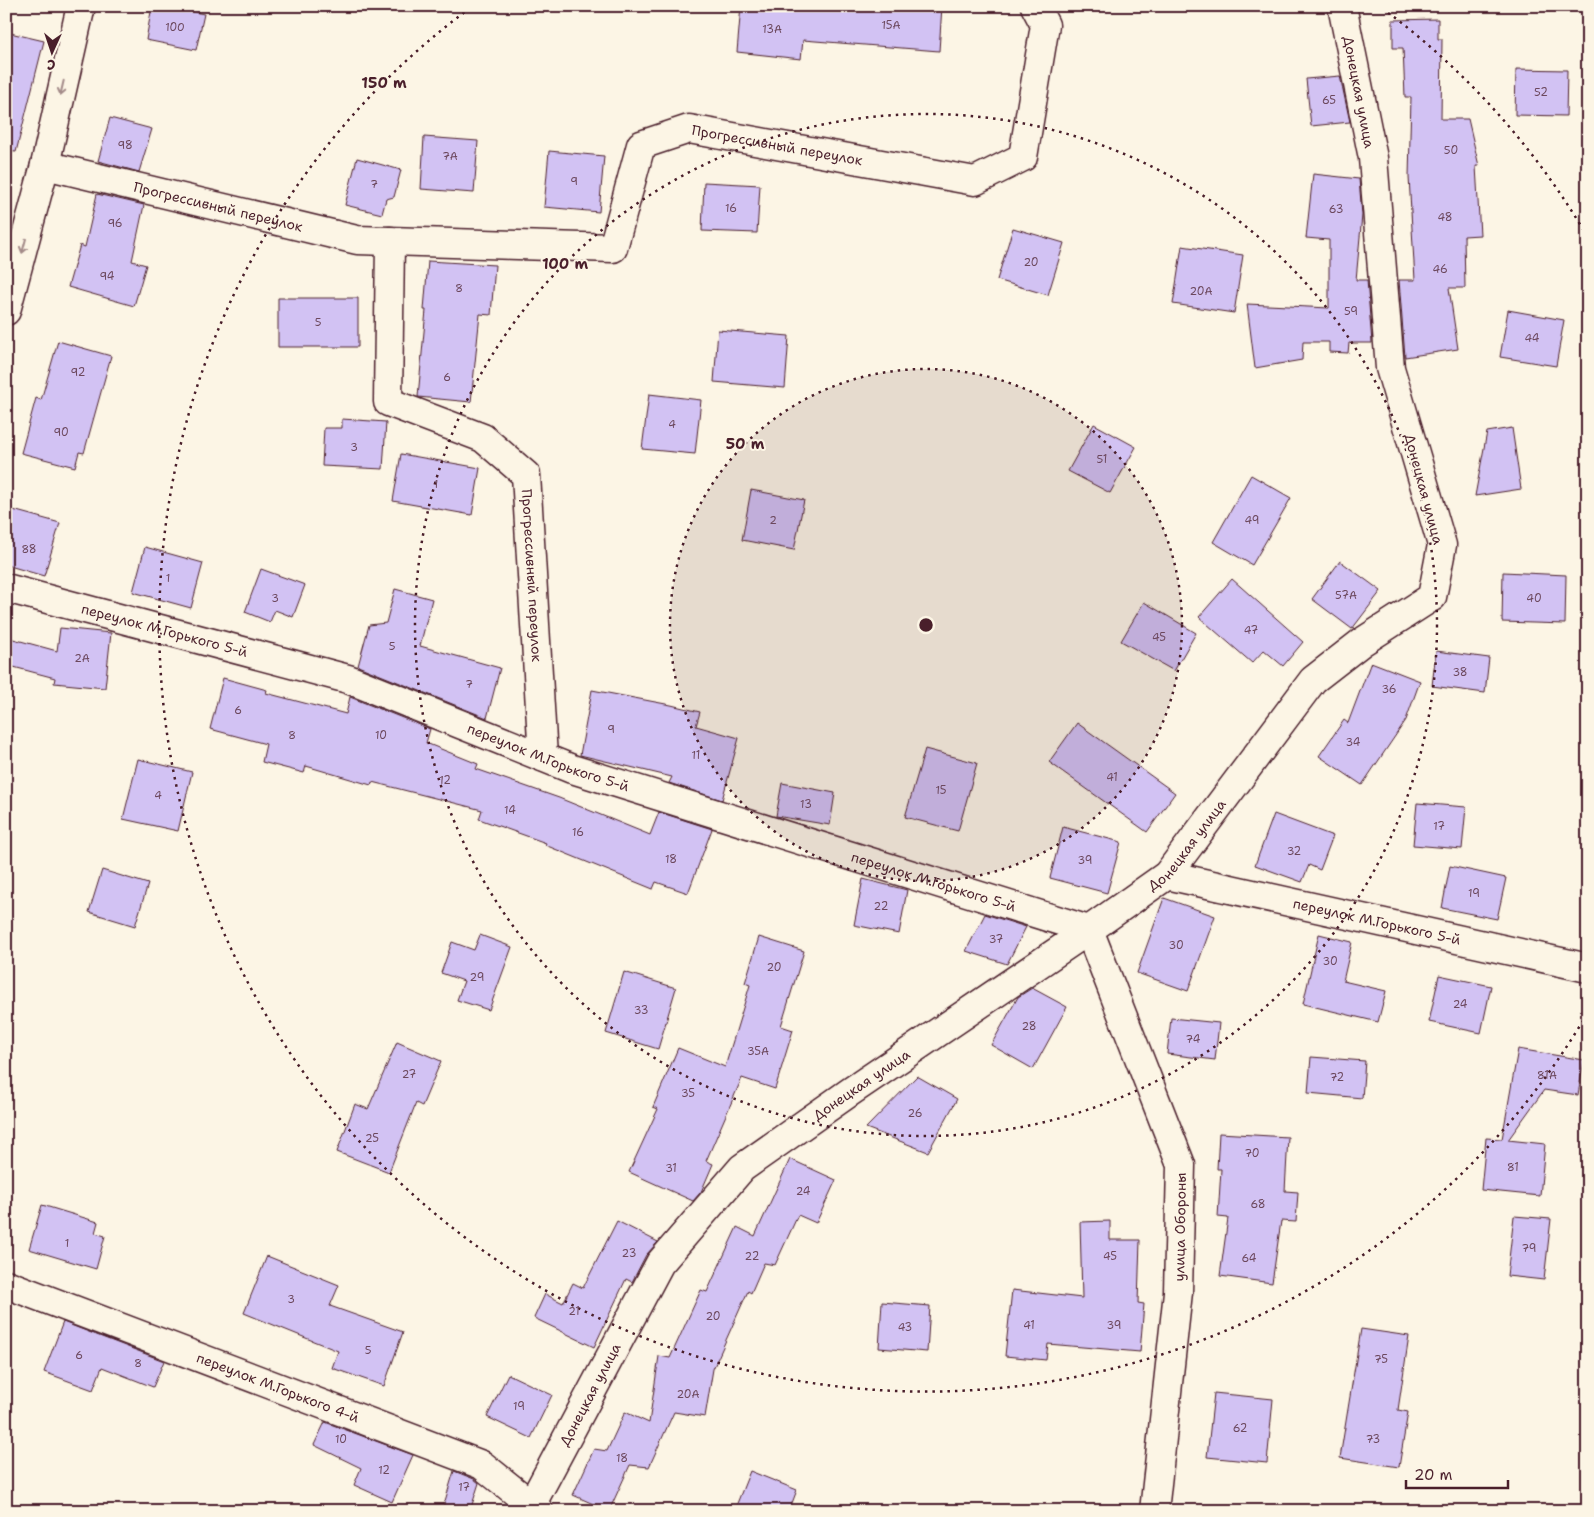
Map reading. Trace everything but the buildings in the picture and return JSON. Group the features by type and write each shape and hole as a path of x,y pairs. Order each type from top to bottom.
{"street":[{"path":"6,311 45,165 81,6"},
{"name":"Прогрессивный переулок","path":"45,165 357,240 613,248 641,145 689,128 974,181 1023,157 1045,25 1035,6"},
{"name":"Донецкая улица","path":"532,1509 660,1263 742,1168 1167,875 1313,680 1362,642 1432,597 1442,545 1390,368 1373,158 1342,6"},
{"name":"Прогрессивный переулок","path":"390,241 388,402 483,438 526,475 543,757"},
{"name":"переулок М.Горького 5-й","path":"6,588 348,679 572,769 1089,930"},
{"name":"переулок М.Горького 5-й","path":"1167,875 1588,968"},
{"name":"улица Обороны","path":"1089,930 1181,1165 1178,1292 1154,1511"},
{"name":"переулок М.Горького 4-й","path":"6,1284 482,1465 532,1509"}]}
